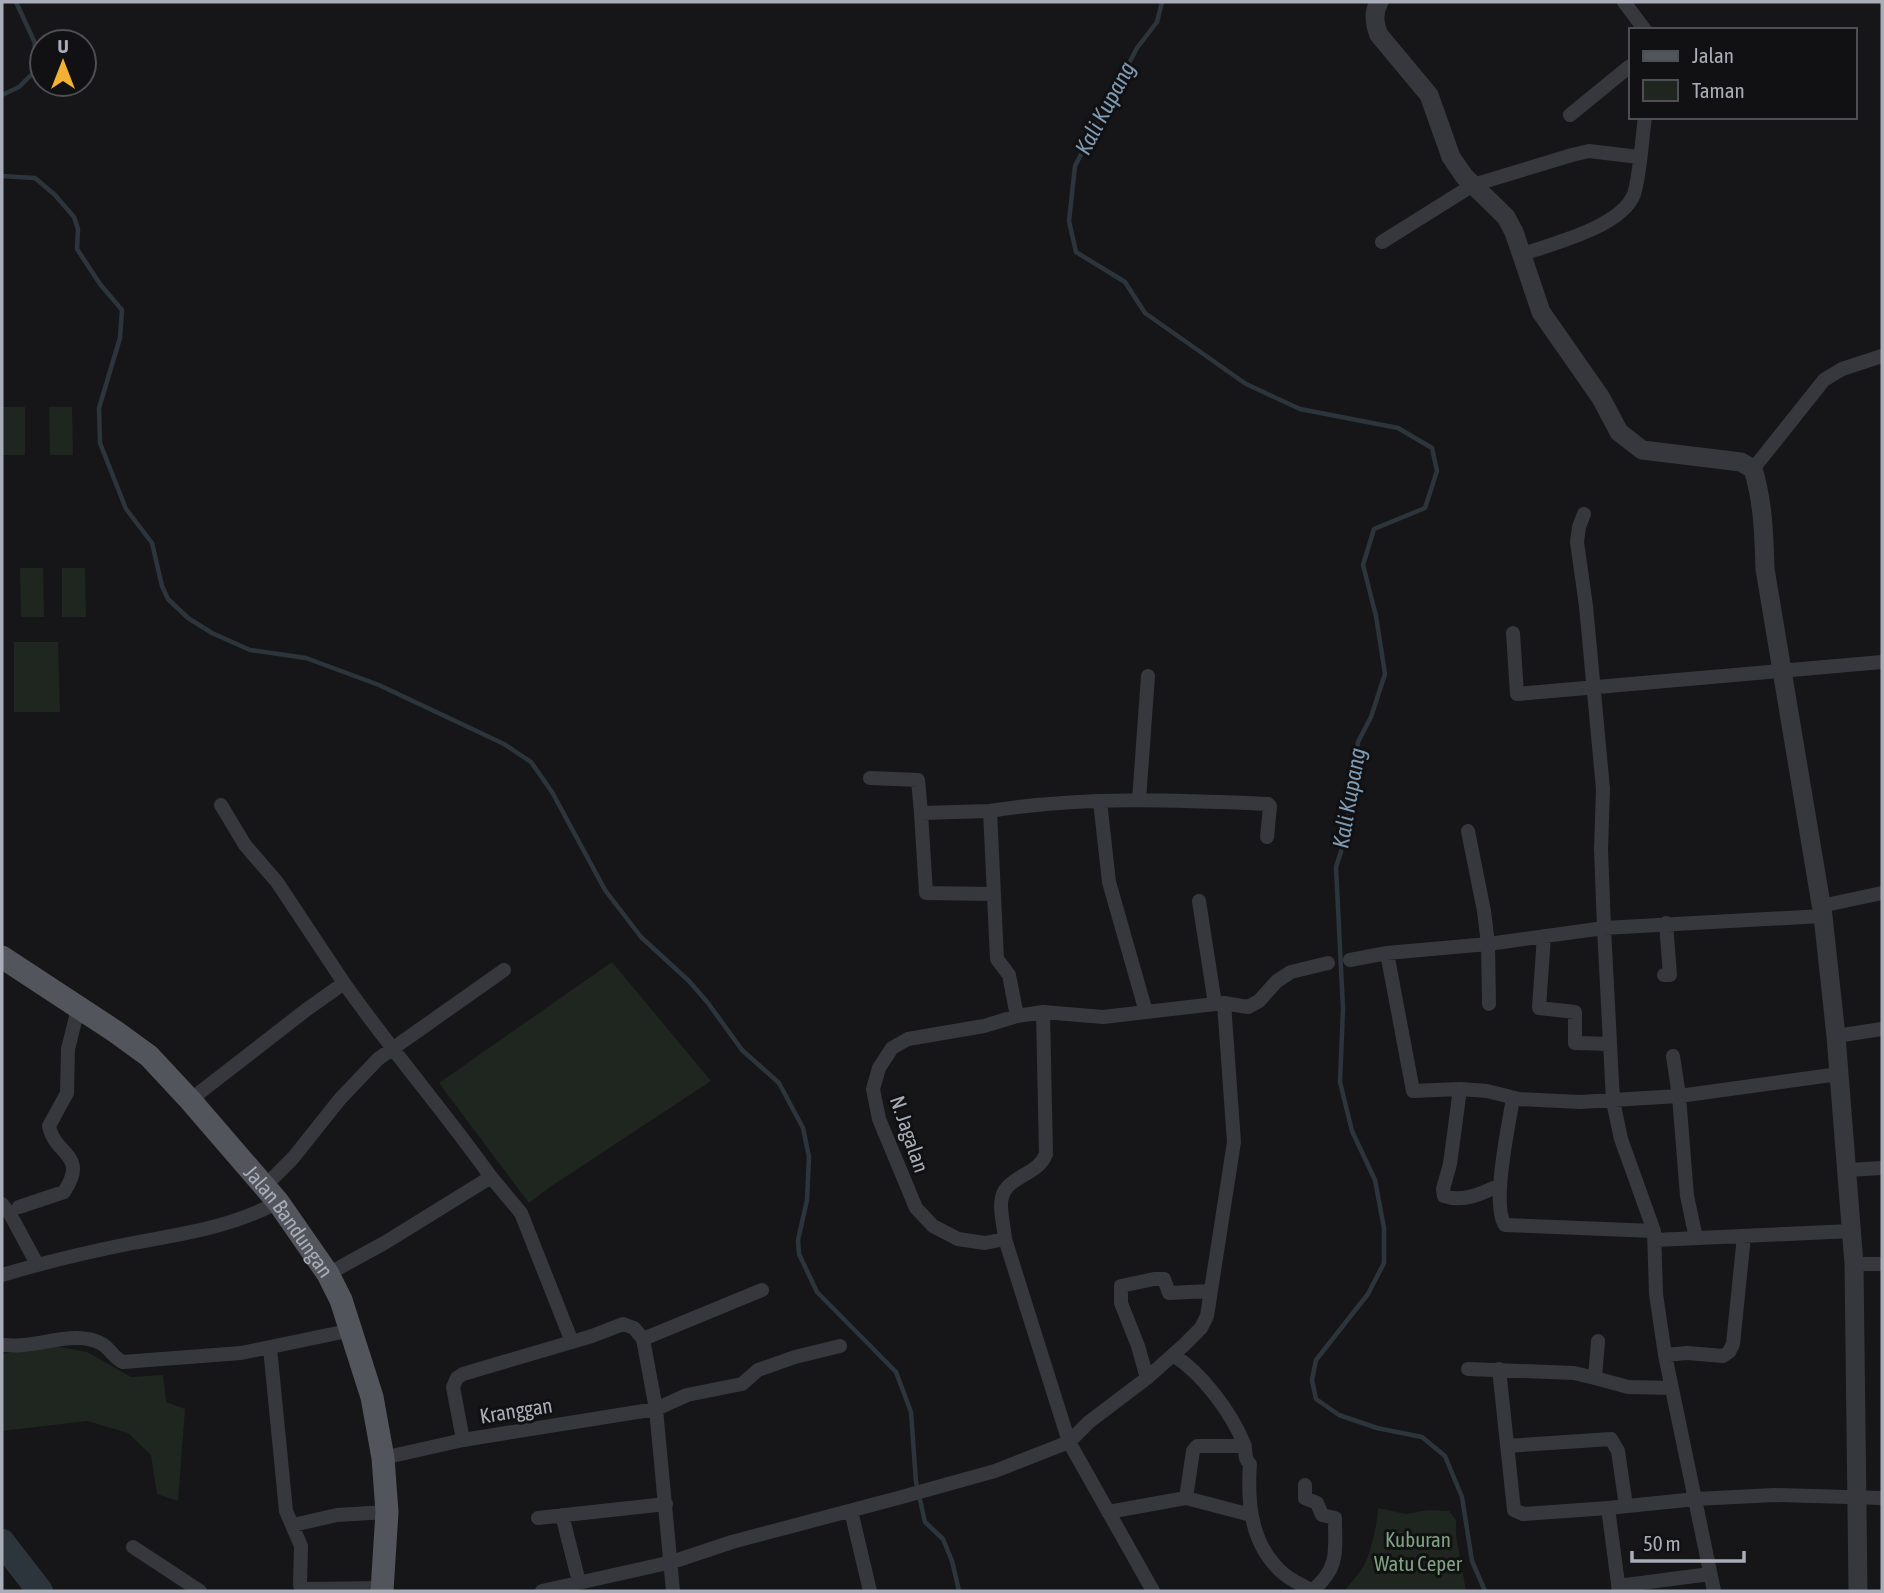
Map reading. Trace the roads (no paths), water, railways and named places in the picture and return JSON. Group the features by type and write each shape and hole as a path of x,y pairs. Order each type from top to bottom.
{"main road":[{"name":"Jalan Bandungan","path":"2,957 149,1056 271,1195 328,1274 338,1292 352,1330 372,1397 383,1458 387,1512 382,1589"}],"street":[{"path":"1379,2 1375,15 1379,35 1429,94 1451,157 1473,185 1506,217 1514,232 1541,312 1601,398 1619,432 1642,450 1741,462 1753,469 1764,529 1765,569 1822,911 1836,1036 1854,1264 1858,1591"},
{"path":"1624,2 1644,28"},
{"path":"1570,115 1629,66"},
{"path":"1520,255 1600,226 1621,212 1634,195 1644,119"},
{"path":"1382,242 1473,185 1589,151 1639,157"},
{"path":"1753,469 1824,380 1842,369 1882,356"},
{"path":"1584,514 1577,542 1603,789 1601,849 1613,1101 1621,1139 1655,1236 1656,1294 1665,1355 1714,1591"},
{"path":"1513,633 1517,694 1882,662"},
{"path":"1139,800 1148,676"},
{"path":"870,778 918,780 926,893 993,894"},
{"path":"921,813 990,811 1019,806 1139,800 1268,804 1267,837"},
{"path":"1100,802 1101,828 1110,882 1146,1012"},
{"path":"221,806 344,983 521,1213 572,1342"},
{"path":"990,811 997,960 1009,975 1017,1016"},
{"path":"1468,831 1485,911 1489,1004"},
{"path":"1350,960 1387,953 1488,944 1604,928 1822,911 1882,893"},
{"path":"542,1591 672,1562 732,1542 995,1471 1069,1442 1089,1422 1147,1378 1201,1328 1207,1316 1234,1142 1220,1004 1199,901"},
{"path":"1664,975 1670,975 1666,923"},
{"path":"1544,936 1539,1008 1574,1012 1574,1043 1610,1044"},
{"path":"1387,953 1413,1091 1488,1091 1513,1098 1560,1103 1613,1101 1679,1096 1839,1074"},
{"name":"N. Jagalan","path":"1005,1239 985,1243 958,1239 933,1226 916,1208 879,1119 873,1089 879,1068 892,1048 908,1039 1044,1012 1103,1017 1220,1004 1248,1007 1259,1002 1277,981 1290,972 1328,963"},
{"path":"2,1275 37,1264 220,1226 250,1217 271,1195 300,1149 364,1073 392,1048 505,970"},
{"path":"190,1100 344,983"},
{"path":"19,1207 64,1192 73,1173 69,1156 50,1132 49,1126 67,1093 69,1042 78,1009"},
{"path":"1044,1012 1046,1154 1035,1170 1014,1180 1006,1188 1001,1204 1005,1239 1069,1442 1153,1591"},
{"path":"1836,1036 1882,1029"},
{"path":"1673,1056 1687,1196 1696,1238"},
{"path":"1460,1089 1444,1196 1453,1199 1477,1195 1500,1185"},
{"path":"1513,1098 1500,1185 1501,1220 1505,1225 1696,1238 1852,1231"},
{"path":"1848,1170 1882,1168"},
{"path":"328,1274 386,1242 491,1177"},
{"path":"2,1204 37,1264"},
{"path":"1665,1355 1687,1353 1723,1356 1729,1352 1733,1344 1744,1236"},
{"path":"1854,1264 1882,1264"},
{"path":"1147,1378 1138,1346 1121,1304 1121,1286 1164,1279 1170,1293 1210,1291"},
{"path":"643,1339 762,1290"},
{"path":"463,1440 453,1387 457,1378 623,1324 634,1328 643,1339 656,1409 673,1591"},
{"path":"2,1345 24,1345 60,1339 92,1340 104,1345 111,1355 123,1362 241,1353 352,1330"},
{"path":"1595,1378 1598,1341"},
{"name":"Kranggan","path":"383,1458 463,1440 656,1409 687,1395 742,1384 758,1370 840,1346"},
{"path":"270,1348 286,1511 301,1546 300,1585 303,1589 382,1589"},
{"path":"1173,1355 1191,1366 1215,1394 1245,1446 1245,1457 1250,1464 1251,1515 1264,1550 1285,1576 1312,1591 1328,1577 1335,1559 1335,1518 1322,1515 1317,1503 1305,1498 1305,1485"},
{"path":"1468,1369 1499,1368 1574,1373 1628,1387 1672,1388"},
{"path":"1499,1368 1513,1504 1514,1510 1519,1514 1774,1495 1882,1498"},
{"path":"1507,1446 1611,1439 1618,1451 1626,1506"},
{"path":"1186,1498 1193,1451 1197,1446 1245,1446"},
{"path":"1108,1512 1186,1498 1251,1515"},
{"path":"538,1518 666,1504"},
{"path":"1608,1508 1618,1589 1710,1573"},
{"path":"851,1511 870,1591"},
{"path":"293,1525 337,1515 387,1512"},
{"path":"562,1515 579,1582"},
{"path":"133,1547 200,1591"}],"waterway":[{"path":"2,95 19,87 33,73 35,43 16,2"},
{"name":"Kali Kupang","path":"1162,2 1157,22 1137,48 1075,166 1069,221 1076,252 1125,282 1145,313 1246,384 1300,409 1398,428 1432,448 1437,471 1425,508 1374,529 1363,565 1376,616 1385,674 1371,717 1358,742 1345,839 1336,867 1343,1009 1340,1082 1352,1131 1375,1180 1384,1228 1384,1263 1368,1294 1316,1360 1312,1380 1316,1399 1339,1415 1377,1428 1422,1437 1445,1456 1462,1497 1472,1561 1485,1591"},
{"path":"2,176 35,178 55,195 74,217 78,229 77,249 100,284 122,310 120,338 99,408 100,443 126,509 152,543 162,586 168,599 188,618 212,633 250,650 306,658 379,685 504,744 531,762 552,792 605,890 641,937 689,981 742,1050 779,1083 803,1128 809,1157 807,1200 798,1240 799,1254 817,1292 896,1372 911,1412 916,1482 925,1522 943,1539 952,1561 959,1591"},
{"path":"2,1542 40,1591"}],"park label":[{"name":"Kuburan Watu Ceper","path":"1418,1551"}]}
